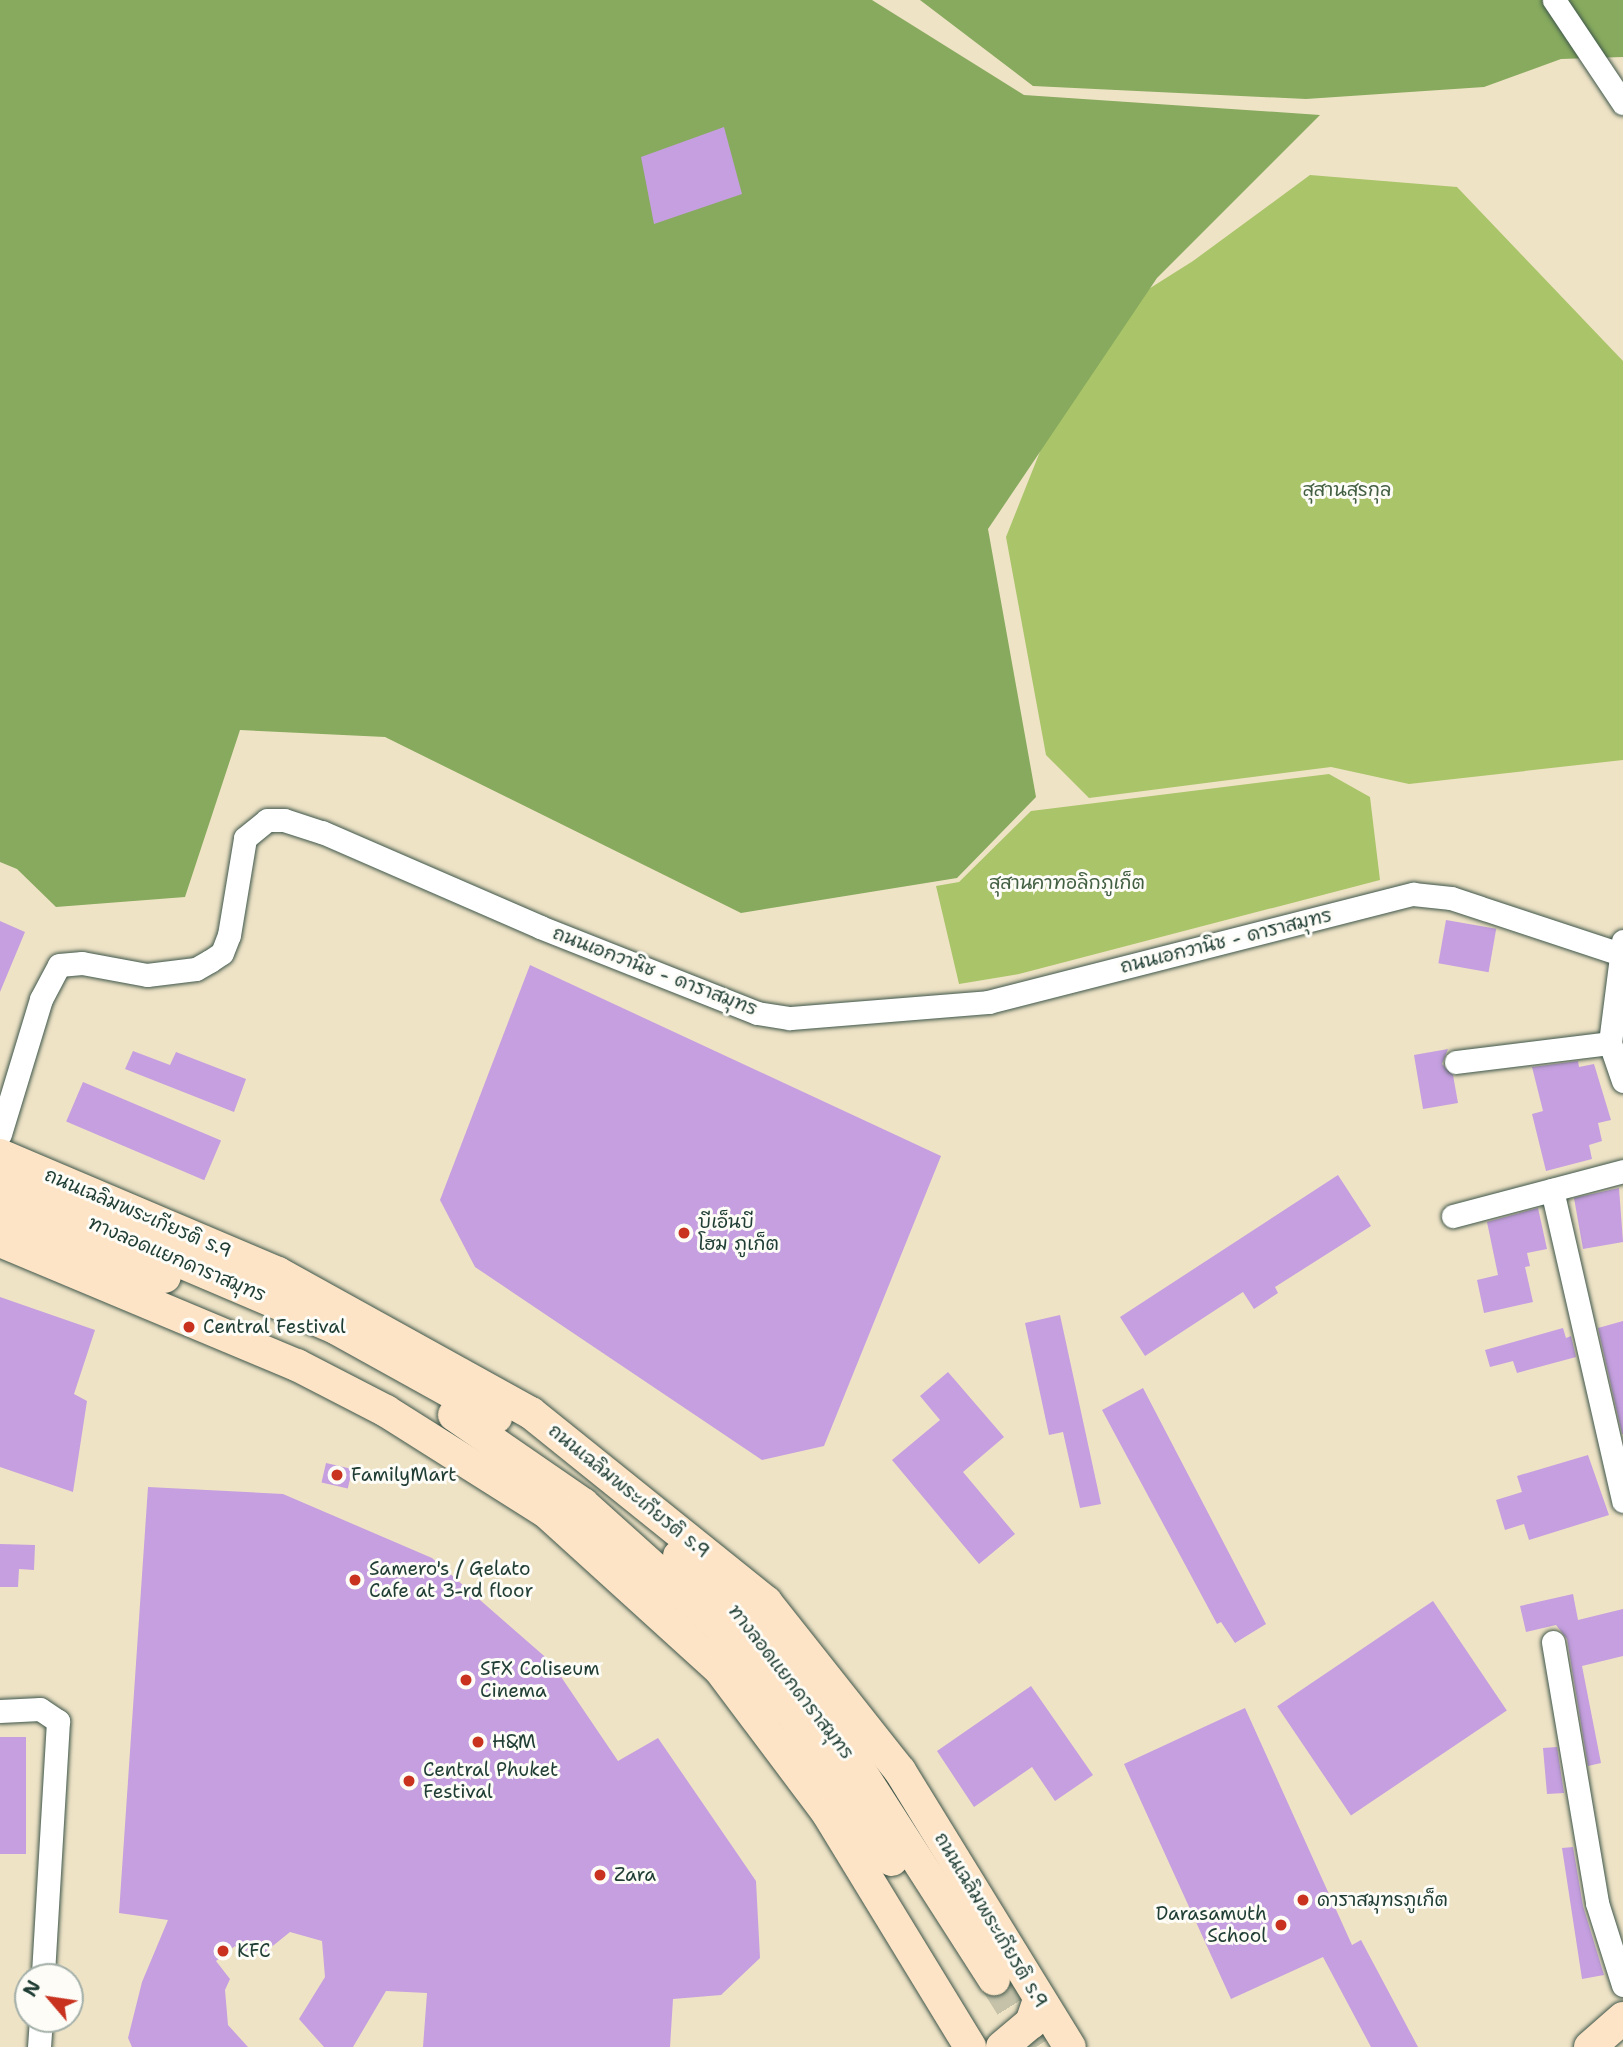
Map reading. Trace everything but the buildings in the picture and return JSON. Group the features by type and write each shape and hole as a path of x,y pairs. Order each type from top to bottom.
{"main road":[{"name":"ถนนเฉลิมพระเกียรติ ร.9","path":"0,1155 208,1241 394,1334 531,1413 644,1502 775,1613 900,1771 1070,2047"},
{"name":"ทางลอดแยกดาราสมุทร","path":"0,1185 337,1329 536,1439 644,1523 752,1626 852,1758 986,1985 794,1716 723,1630 583,1504 498,1443 379,1368 268,1318 0,1212"},
{"path":"0,1241 296,1365 386,1411 546,1512 720,1670 828,1814 964,2037 1000,2047 1031,2024 1039,2000"},
{"path":"1582,2047 1609,2030"}],"street":[{"path":"1554,0 1623,103"},
{"name":"ถนนเอกวานิช - ดาราสมุทร","path":"0,1134 41,999 59,965 82,963 147,975 196,969 222,953 229,935 245,838 267,820 322,832 591,947 757,1013 790,1018 988,1002 1413,894 1451,898 1622,947"},
{"path":"1622,947 1610,1042 1623,1081"},
{"path":"1456,1062 1610,1042"},
{"path":"1453,1216 1623,1171"},
{"path":"1552,1190 1623,1501"},
{"path":"1553,1642 1597,1903 1623,1985"},
{"path":"0,1711 40,1709 58,1721 44,1963"}],"green space":[{"path":"0,0 872,0 1024,95 1320,115 1157,278 988,529 1036,797 957,878 741,913 385,737 240,730 185,897 56,907 17,869 0,862"},
{"path":"920,0 1623,0 1623,57 1561,59 1484,87 1306,99 1033,86"},
{"name":"สุสานสุรกุล","path":"1310,175 1457,187 1623,361 1623,760 1409,784 1331,767 1089,798 1046,755 1006,537 1090,326 1193,261"},
{"name":"สุสานคาทอลิกภูเก็ต","path":"1329,774 1370,797 1380,880 1019,974 959,984 936,886 959,882 1031,811"}],"tunnel":[{"path":"994,1979 1037,2047"}],"place":[{"name":"บีเอ็นบี โฮม ภูเก็ต","path":"684,1233"},
{"name":"Central Festival","path":"189,1327"},
{"name":"FamilyMart","path":"337,1475"},
{"name":"Samero's / Gelato Cafe at 3-rd floor","path":"355,1580"},
{"name":"SFX Coliseum Cinema","path":"466,1680"},
{"name":"H&M","path":"478,1742"},
{"name":"Central Phuket Festival","path":"409,1781"},
{"name":"Zara","path":"600,1875"},
{"name":"ดาราสมุทรภูเก็ต","path":"1303,1900"},
{"name":"Darasamuth School","path":"1281,1925"},
{"name":"KFC","path":"223,1951"}]}
